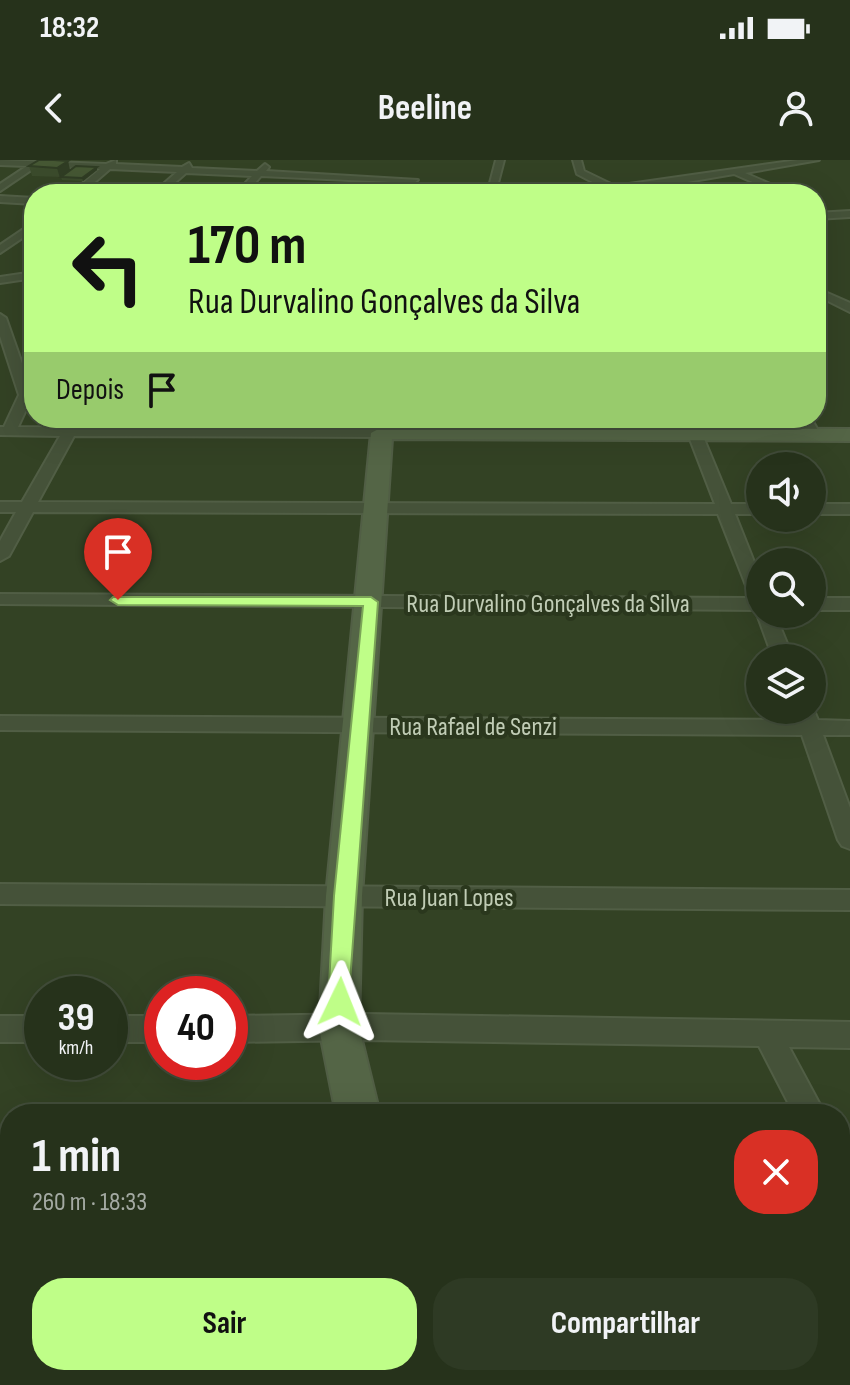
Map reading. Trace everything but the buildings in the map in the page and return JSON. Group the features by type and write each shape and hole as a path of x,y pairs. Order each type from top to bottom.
{"street":[{"path":"168,184 196,160"},
{"path":"249,184 271,160"},
{"path":"494,183 500,160"},
{"path":"577,160 580,172 603,184"},
{"path":"740,160 758,168"},
{"path":"665,184 815,160"},
{"path":"0,162 114,163 414,180"},
{"path":"0,188 39,162"},
{"path":"88,184 114,163"},
{"path":"412,184 420,170"},
{"path":"735,172 764,184"},
{"path":"0,199 24,200"},
{"path":"826,210 833,213"},
{"path":"826,214 850,214"},
{"path":"2,246 24,232"},
{"path":"0,280 24,276"},
{"path":"826,296 850,308"},
{"path":"0,318 24,389"},
{"path":"24,398 5,431 248,428"},
{"path":"356,1104 339,1028 344,896 379,508 383,428"},
{"path":"487,428 695,434 780,428"},
{"path":"818,428 850,435"},
{"path":"0,556 69,432"},
{"path":"695,434 746,567"},
{"path":"0,507 746,509"},
{"path":"826,509 850,509"},
{"name":"Rua Durvalino Gonçalves da Silva","path":"0,599 746,602"},
{"path":"826,604 850,604"},
{"name":"Rua Rafael de Senzi","path":"0,723 359,725 746,720"},
{"name":"Rua Rafael de Senzi","path":"826,723 850,728"},
{"path":"809,724 850,840"},
{"name":"Rua Juan Lopes","path":"0,894 850,900"},
{"path":"0,1029 24,1029"},
{"path":"248,1029 850,1035"},
{"path":"767,1034 805,1104"}],"route":[{"path":"118,600 371,602 344,896 340,1002"}]}
